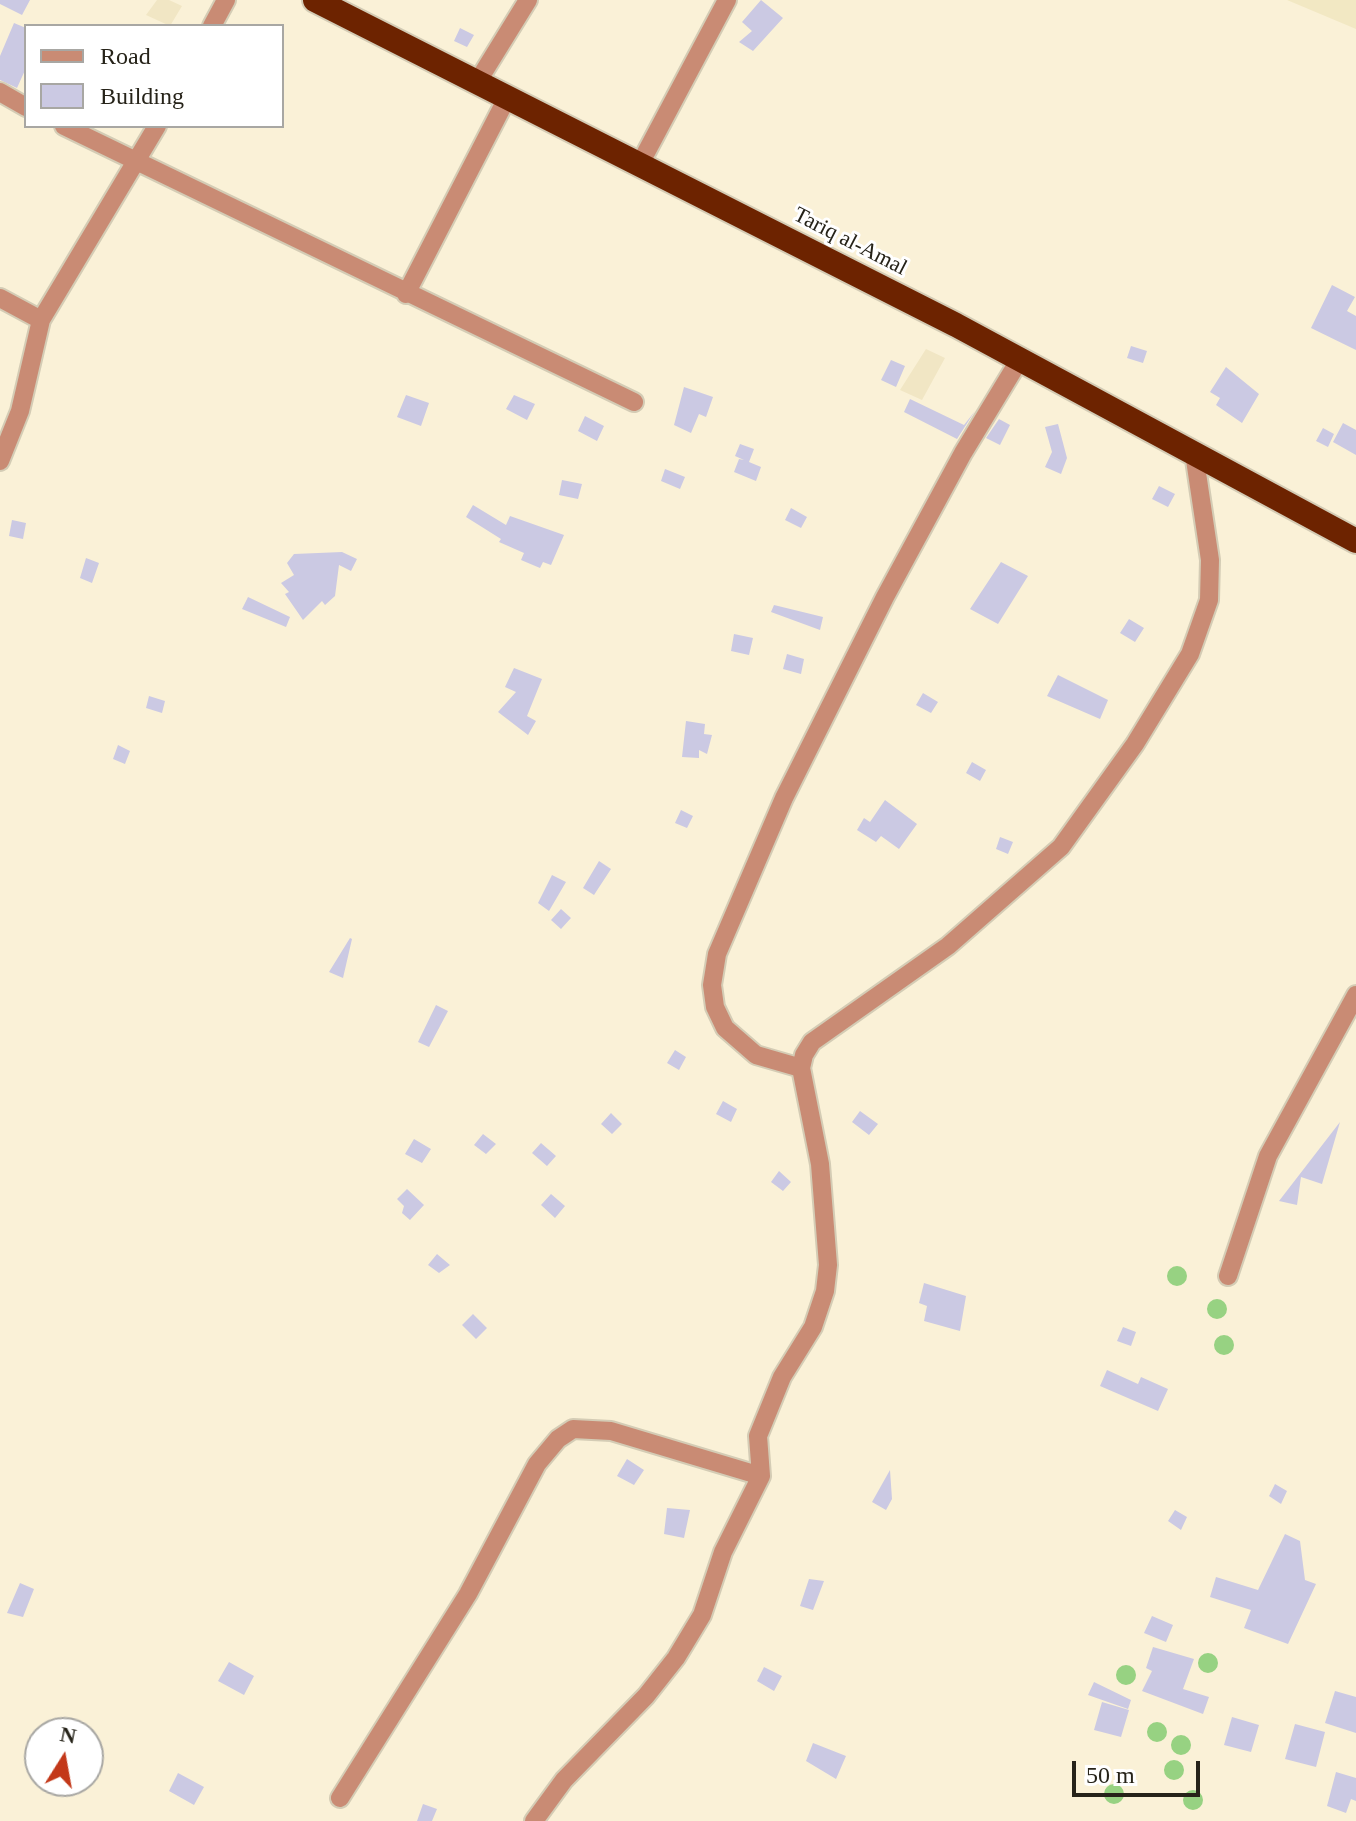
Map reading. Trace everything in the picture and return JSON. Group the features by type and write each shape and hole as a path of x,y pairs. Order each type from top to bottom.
{"highway":[{"name":"Tariq al-Amal","path":"325,2 1020,359 1356,541"}],"street":[{"path":"213,24 226,0"},
{"path":"478,81 528,0"},
{"path":"641,162 727,0"},
{"path":"0,92 24,106"},
{"path":"406,294 508,96"},
{"path":"68,128 634,402"},
{"path":"0,461 20,411 41,320 156,128"},
{"path":"0,298 41,320"},
{"path":"801,1068 756,1055 725,1028 715,1007 712,985 717,954 784,798 885,597 963,453 1020,359"},
{"path":"534,1821 564,1780 646,1696 685,1645 702,1615 723,1552 761,1476 758,1436 782,1377 813,1327 825,1291 828,1265 820,1164 801,1068 812,1042 948,946 1061,847 1135,744 1190,654 1209,600 1210,560 1194,453"},
{"path":"1228,1276 1268,1156 1356,995"},
{"path":"340,1798 468,1594 537,1464 558,1439 573,1429 611,1431 761,1476"}],"shaded area":[{"path":"157,0 169,0 182,6 171,24 146,15"},
{"path":"926,349 945,358 922,400 900,390"}],"green space":[{"path":"1177,1266 1184,1269 1187,1276 1184,1283 1177,1286 1170,1283 1167,1276 1170,1269"},
{"path":"1217,1299 1224,1302 1227,1309 1224,1316 1217,1319 1210,1316 1207,1309 1210,1302"},
{"path":"1224,1335 1231,1338 1234,1345 1231,1352 1224,1355 1217,1352 1214,1345 1217,1338"},
{"path":"1208,1653 1215,1656 1218,1663 1215,1670 1208,1673 1201,1670 1198,1663 1201,1656"},
{"path":"1126,1665 1133,1668 1136,1675 1133,1682 1126,1685 1119,1682 1116,1675 1119,1668"},
{"path":"1157,1722 1164,1725 1167,1732 1164,1739 1157,1742 1150,1739 1147,1732 1150,1725"},
{"path":"1181,1735 1188,1738 1191,1745 1188,1752 1181,1755 1174,1752 1171,1745 1174,1738"},
{"path":"1174,1760 1181,1763 1184,1770 1181,1777 1174,1780 1167,1777 1164,1770 1167,1763"},
{"path":"1114,1784 1121,1787 1124,1794 1121,1801 1114,1804 1107,1801 1104,1794 1107,1787"},
{"path":"1193,1790 1200,1793 1203,1800 1200,1807 1193,1810 1186,1807 1183,1800 1186,1793"}],"sand":[{"path":"1287,0 1356,0 1356,29"}],"building":[{"path":"0,0 30,0 22,15 0,4"},
{"path":"761,0 783,18 753,51 739,42 752,31 742,22"},
{"path":"14,23 24,27 24,72 17,88 0,80 0,56"},
{"path":"460,28 474,35 467,47 454,41"},
{"path":"1332,285 1355,297 1347,311 1356,316 1356,350 1311,328"},
{"path":"1131,346 1147,351 1143,363 1127,358"},
{"path":"891,360 905,366 896,387 881,380"},
{"path":"1226,367 1259,394 1242,423 1216,405 1220,398 1210,392"},
{"path":"684,387 713,397 706,417 699,414 691,433 674,425"},
{"path":"406,395 429,403 421,426 397,417"},
{"path":"514,395 535,404 527,420 506,409"},
{"path":"910,399 964,425 975,411 957,439 904,412"},
{"path":"585,416 604,426 597,441 578,431"},
{"path":"999,419 1010,425 1000,445 986,438"},
{"path":"1343,423 1356,430 1356,455 1333,442"},
{"path":"1058,424 1067,458 1061,474 1045,467 1052,452 1045,427"},
{"path":"1323,428 1334,434 1328,447 1316,441"},
{"path":"740,444 754,449 749,462 761,467 756,481 734,472 739,459 744,460 735,456"},
{"path":"665,469 685,477 680,489 661,481"},
{"path":"562,480 582,484 578,499 559,495"},
{"path":"1159,486 1175,494 1168,507 1152,499"},
{"path":"473,505 506,525 510,516 564,535 551,565 543,562 540,568 521,560 524,553 499,542 501,539 466,517"},
{"path":"791,508 807,517 801,528 785,520"},
{"path":"12,520 26,523 23,539 9,536"},
{"path":"342,552 357,559 351,571 339,565 335,596 325,605 322,601 303,620 281,583 294,575 287,563 294,554"},
{"path":"86,558 99,563 92,583 80,578"},
{"path":"1001,562 1028,576 998,624 970,609"},
{"path":"248,597 290,617 286,627 242,609"},
{"path":"774,605 823,617 820,630 771,612"},
{"path":"1129,619 1144,628 1135,642 1120,633"},
{"path":"734,634 753,638 749,655 731,651"},
{"path":"787,654 804,659 801,674 783,669"},
{"path":"514,668 542,679 527,716 536,721 528,735 498,712 516,692 505,687"},
{"path":"1058,675 1108,700 1100,719 1047,696"},
{"path":"923,693 938,702 931,713 916,705"},
{"path":"149,696 165,701 162,713 146,708"},
{"path":"686,721 705,724 704,734 712,735 707,754 699,750 699,758 682,757"},
{"path":"118,745 130,751 125,764 113,759"},
{"path":"972,762 986,770 980,781 966,773"},
{"path":"885,800 917,824 899,849 881,836 876,842 857,830 864,818 870,822"},
{"path":"681,810 693,816 687,828 675,823"},
{"path":"1000,837 1013,842 1008,854 996,849"},
{"path":"599,861 611,869 594,895 583,888"},
{"path":"552,875 566,882 549,911 538,903"},
{"path":"561,909 571,918 561,929 551,920"},
{"path":"352,939 343,978 329,972"},
{"path":"436,1005 448,1011 429,1047 418,1042"},
{"path":"675,1050 686,1057 679,1070 667,1063"},
{"path":"723,1101 737,1109 731,1122 716,1114"},
{"path":"860,1111 878,1124 869,1135 852,1122"},
{"path":"611,1113 622,1124 612,1134 601,1124"},
{"path":"1340,1122 1322,1184 1301,1177 1297,1205 1279,1201"},
{"path":"483,1134 496,1144 486,1154 474,1145"},
{"path":"414,1139 431,1149 422,1163 405,1154"},
{"path":"541,1143 556,1156 547,1166 532,1153"},
{"path":"779,1171 791,1182 783,1191 771,1182"},
{"path":"407,1189 424,1205 410,1220 402,1213 404,1206 397,1199"},
{"path":"551,1194 565,1206 555,1218 541,1205"},
{"path":"437,1254 450,1265 439,1273 428,1265"},
{"path":"924,1283 966,1296 960,1331 924,1321 927,1306 919,1303"},
{"path":"473,1314 487,1328 476,1339 462,1325"},
{"path":"1123,1327 1136,1332 1131,1346 1117,1341"},
{"path":"1107,1370 1138,1384 1141,1377 1168,1389 1158,1411 1100,1386"},
{"path":"627,1459 644,1470 634,1485 617,1476"},
{"path":"890,1470 892,1499 886,1510 872,1502"},
{"path":"1275,1484 1287,1491 1281,1504 1269,1496"},
{"path":"667,1508 690,1510 684,1538 664,1534"},
{"path":"1175,1510 1187,1517 1181,1530 1168,1521"},
{"path":"1285,1534 1300,1541 1305,1580 1316,1584 1288,1644 1244,1628 1251,1610 1210,1597 1216,1577 1258,1590"},
{"path":"809,1579 824,1581 813,1610 800,1606"},
{"path":"20,1583 34,1589 23,1617 7,1613"},
{"path":"1152,1616 1173,1625 1166,1642 1144,1633"},
{"path":"1153,1647 1194,1659 1183,1689 1209,1697 1203,1714 1142,1691 1152,1671 1146,1668"},
{"path":"229,1662 254,1676 244,1695 218,1681"},
{"path":"764,1667 782,1676 774,1691 757,1681"},
{"path":"1094,1682 1131,1700 1128,1709 1088,1695"},
{"path":"1335,1691 1356,1697 1356,1733 1325,1723"},
{"path":"1102,1702 1129,1710 1121,1737 1094,1730"},
{"path":"1232,1717 1259,1725 1251,1752 1224,1745"},
{"path":"1295,1724 1325,1732 1316,1767 1285,1759"},
{"path":"813,1743 846,1756 836,1779 806,1761"},
{"path":"1336,1772 1356,1778 1356,1801 1351,1799 1346,1813 1327,1806"},
{"path":"178,1773 204,1787 194,1805 169,1791"},
{"path":"423,1804 437,1809 432,1821 417,1821"}]}
